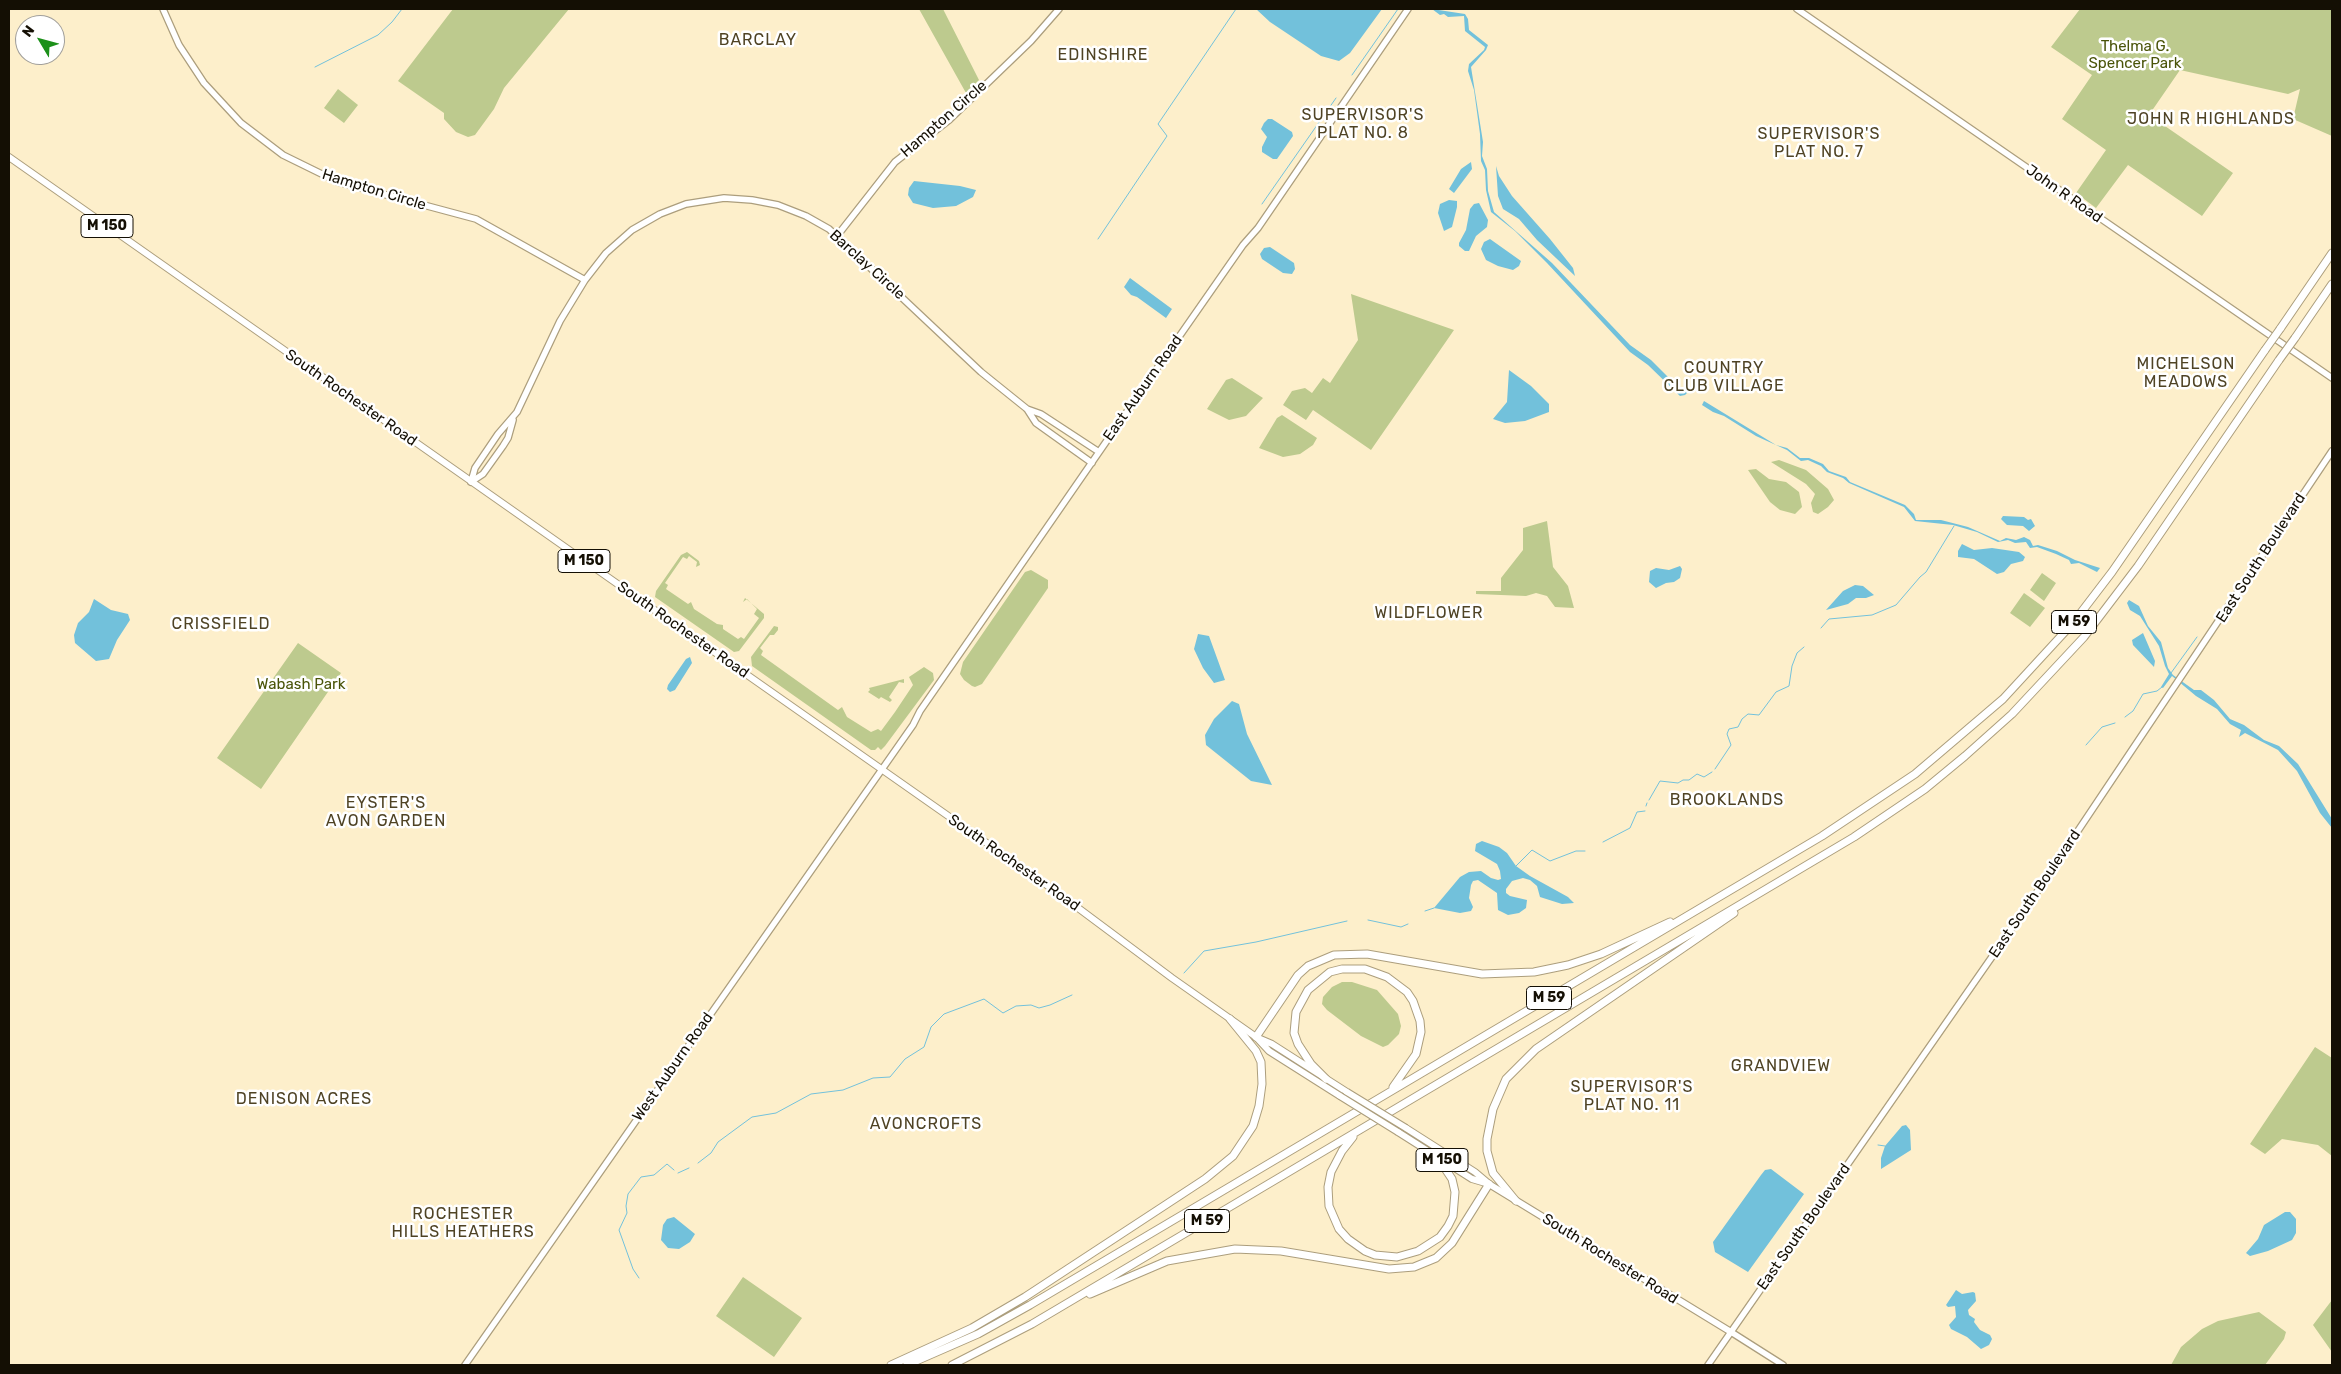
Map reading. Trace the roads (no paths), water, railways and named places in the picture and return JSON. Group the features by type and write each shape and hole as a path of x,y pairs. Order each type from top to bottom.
{"highway":[{"name":"M 59","path":"907,1365 966,1340 1016,1313 1843,824 1898,787 1954,743 2010,692 2059,639 2099,590 2332,253"},
{"name":"M 59","path":"952,1365 1056,1310 1785,878 1867,829 1939,778 1997,728 2048,678 2084,636 2128,580 2332,284"},
{"path":"1516,1201 1493,1173 1489,1162 1487,1139 1498,1095 1517,1066 1536,1049 1785,878"},
{"path":"1256,1037 1298,975 1308,966 1334,955 1367,954 1475,973 1534,972 1568,965 1601,954 1711,902"},
{"path":"1326,1079 1310,1064 1298,1044 1294,1033 1296,1012 1308,990 1330,972 1342,969 1365,969 1387,977 1407,992 1413,1001 1420,1021 1421,1032 1416,1054 1406,1072 1387,1094"},
{"path":"891,1365 972,1328 1025,1298 1205,1180 1227,1162 1242,1146 1253,1126 1259,1106 1262,1084 1261,1062 1256,1050 1230,1019"},
{"path":"1358,1131 1342,1151 1331,1172 1328,1187 1329,1206 1339,1229 1348,1239 1365,1251 1375,1255 1397,1257 1418,1251 1440,1236 1448,1226 1456,1204 1455,1192 1452,1179 1438,1158"},
{"path":"1056,1310 1162,1263 1177,1258 1235,1249 1282,1251 1389,1269 1414,1267 1436,1258 1448,1247 1489,1184"}],"main road":[{"name":"South Rochester Road","path":"9,157 1081,910 1256,1037 1272,1044 1476,1172 1489,1184 1516,1201 1731,1332"},
{"name":"South Rochester Road","path":"1256,1037 1269,1051 1438,1158 1472,1179 1489,1184"}],"street":[{"name":"Hampton Circle","path":"163,9 182,50 208,89 241,123 283,155 338,182 476,219 585,280"},
{"name":"Hampton Circle","path":"837,236 899,158 949,120 1035,37 1059,9"},
{"name":"East Auburn Road","path":"880,769 1240,250 1262,222 1408,9"},
{"name":"John R Road","path":"1797,9 2332,378"},
{"name":"Barclay Circle","path":"471,482 483,474 508,438 514,418 534,380 556,330 585,280 606,252 632,230 667,210 700,201 734,198 766,202 806,216 837,236 982,372 1027,410 1036,423 1092,464"},
{"name":"Barclay Circle","path":"1027,410 1041,414 1099,452"},
{"name":"Barclay Circle","path":"471,482 478,464 498,434 514,418"},
{"name":"East South Boulevard","path":"1708,1365 1979,977 2183,677 2332,450"},
{"name":"West Auburn Road","path":"465,1365 880,769"},
{"path":"1731,1332 1783,1365"}],"water":[{"path":"1256,9 1382,9 1350,53 1339,61 1321,56 1270,22"},
{"path":"1432,9 1465,14 1468,19 1469,30 1488,45 1471,67 1483,142 1482,156 1487,169 1488,191 1494,212 1552,263 1630,345 1651,360 1679,388 1687,393 1685,395 1680,396 1648,365 1630,352 1547,263 1515,231 1491,212 1486,190 1485,170 1481,161 1480,134 1474,90 1468,71 1469,64 1485,47 1465,31 1464,16 1448,17 1444,14 1440,15"},
{"path":"1268,119 1272,119 1292,132 1293,136 1277,159 1273,159 1262,152 1262,147 1267,137 1261,129"},
{"path":"1471,162 1472,169 1454,193 1449,189 1461,169"},
{"path":"1496,166 1499,176 1512,196 1573,268 1575,276 1537,240 1519,219 1503,209 1498,196"},
{"path":"914,181 960,186 976,190 973,197 956,206 933,208 913,203 908,195 909,188"},
{"path":"1449,200 1457,201 1457,207 1452,227 1444,231 1438,213 1440,204"},
{"path":"1479,203 1488,220 1487,227 1476,236 1469,251 1465,251 1459,246 1459,243 1466,230 1470,209 1474,204"},
{"path":"1490,239 1521,261 1519,266 1513,270 1486,260 1481,249 1484,242"},
{"path":"1270,247 1294,263 1295,269 1292,274 1283,273 1262,259 1260,254 1264,248"},
{"path":"1130,278 1172,309 1166,318 1137,297 1131,295 1124,287"},
{"path":"1509,370 1531,386 1549,404 1549,412 1525,421 1505,423 1493,419 1507,402"},
{"path":"1704,401 1776,445 1787,448 1800,458 1809,458 1823,464 1829,471 1846,477 1850,482 1905,505 1914,514 1916,520 1941,520 1968,527 2000,541 2006,538 2016,540 2024,537 2030,540 2033,546 2038,545 2057,551 2075,560 2100,568 2097,572 2079,563 2071,564 2069,560 2056,554 2037,547 2030,548 2026,542 2015,543 2008,540 1998,542 1977,532 1953,525 1915,521 1904,507 1849,483 1808,460 1801,461 1787,450 1756,436 1724,416 1713,412 1702,405"},
{"path":"2003,516 2031,519 2035,526 2029,531 2023,526 2007,525 2001,519"},
{"path":"1962,544 1974,550 1992,548 2019,552 2025,557 2023,561 2011,564 2004,572 1997,574 1974,559 1958,557 1958,551"},
{"path":"1680,566 1682,569 1680,578 1674,582 1666,583 1656,588 1649,582 1650,571 1656,568 1669,570"},
{"path":"1855,585 1863,586 1874,595 1866,598 1856,598 1848,604 1826,610 1843,591"},
{"path":"94,599 111,610 128,614 130,620 117,640 109,659 96,661 75,643 74,635 78,623 89,612"},
{"path":"2129,600 2139,606 2148,626 2161,642 2168,668 2173,675 2194,690 2201,690 2214,700 2230,719 2244,725 2264,740 2279,746 2298,764 2332,819 2332,828 2320,813 2297,771 2278,750 2245,733 2239,737 2241,730 2230,724 2217,709 2196,696 2172,676 2163,688 2161,687 2169,674 2159,646 2140,616 2130,610 2127,603"},
{"path":"2143,633 2155,661 2154,667 2133,645 2132,640"},
{"path":"1198,634 1209,636 1225,680 1214,683 1203,668 1194,649"},
{"path":"690,657 692,663 675,690 670,692 667,689 668,685 686,659"},
{"path":"1232,701 1239,704 1247,734 1272,785 1251,781 1206,745 1205,735 1214,719"},
{"path":"1482,841 1499,847 1507,853 1516,866 1568,897 1574,903 1562,904 1540,897 1537,886 1530,880 1523,878 1512,881 1506,889 1506,893 1510,896 1527,900 1526,908 1519,913 1508,915 1498,910 1497,893 1478,880 1473,881 1471,885 1469,898 1473,907 1471,911 1460,913 1434,908 1460,877 1469,872 1481,871 1491,878 1501,879 1497,864 1475,851 1476,844"},
{"path":"1906,1125 1910,1130 1911,1150 1881,1169 1881,1158 1885,1146 1902,1126"},
{"path":"1771,1169 1804,1194 1748,1272 1715,1252 1713,1242 1761,1175 1765,1170"},
{"path":"2285,1212 2290,1212 2296,1219 2296,1233 2292,1240 2268,1251 2250,1256 2246,1253 2258,1239 2264,1225"},
{"path":"674,1217 695,1234 690,1242 679,1249 668,1248 661,1240 663,1225 667,1219"},
{"path":"1956,1290 1962,1294 1975,1293 1976,1301 1968,1310 1969,1315 1975,1319 1974,1322 1980,1330 1990,1335 1992,1339 1989,1345 1981,1349 1967,1337 1951,1329 1949,1325 1956,1317 1955,1306 1948,1307 1946,1305"}],"waterway":[{"path":"315,67 378,35 402,9"},
{"path":"1098,239 1167,136 1158,124 1236,9"},
{"path":"1352,75 1398,9"},
{"path":"1262,204 1336,98"},
{"path":"1821,628 1829,619 1872,615 1896,605 1926,572 1954,526"},
{"path":"2171,673 2197,637"},
{"path":"1715,769 1731,745 1727,734 1729,729 1738,727 1742,719 1748,714 1759,715 1776,692 1789,686 1792,666 1797,653 1804,647"},
{"path":"2125,717 2133,711 2143,694 2157,691 2162,687"},
{"path":"2086,745 2102,727 2115,723"},
{"path":"1649,800 1660,781 1678,783 1683,780 1689,780 1697,774 1704,777 1712,772"},
{"path":"1603,842 1630,828 1637,812 1645,811"},
{"path":"1516,866 1532,850 1550,861 1576,851 1585,851"},
{"path":"1425,911 1434,908"},
{"path":"1368,920 1401,927 1408,924"},
{"path":"1184,973 1204,951 1256,942 1347,921"},
{"path":"698,1163 711,1153 718,1142 752,1117 776,1113 811,1094 843,1090 873,1078 890,1077 905,1059 924,1047 931,1027 944,1014 984,999 1003,1013 1016,1006 1031,1005 1039,1008 1072,995"},
{"path":"1878,1145 1885,1146"},
{"path":"639,1278 633,1269 619,1230 627,1213 628,1194 641,1177 654,1175 667,1164 674,1170"},
{"path":"678,1173 689,1168"}],"district":[{"name":"BARCLAY","path":"758,40"},
{"name":"EDINSHIRE","path":"1103,55"},
{"name":"JOHN R HIGHLANDS","path":"2211,119"},
{"name":"SUPERVISOR'S PLAT NO. 8","path":"1363,124"},
{"name":"SUPERVISOR'S PLAT NO. 7","path":"1819,143"},
{"name":"MICHELSON MEADOWS","path":"2186,373"},
{"name":"COUNTRY CLUB VILLAGE","path":"1724,377"},
{"name":"WILDFLOWER","path":"1429,613"},
{"name":"CRISSFIELD","path":"221,624"},
{"name":"BROOKLANDS","path":"1727,800"},
{"name":"EYSTER'S AVON GARDEN","path":"386,812"},
{"name":"GRANDVIEW","path":"1781,1066"},
{"name":"SUPERVISOR'S PLAT NO. 11","path":"1632,1096"},
{"name":"DENISON ACRES","path":"304,1099"},
{"name":"AVONCROFTS","path":"926,1124"},
{"name":"ROCHESTER HILLS HEATHERS","path":"463,1223"}],"park label":[{"name":"Thelma G. Spencer Park","path":"2135,56"},
{"name":"Wabash Park","path":"301,685"}]}
